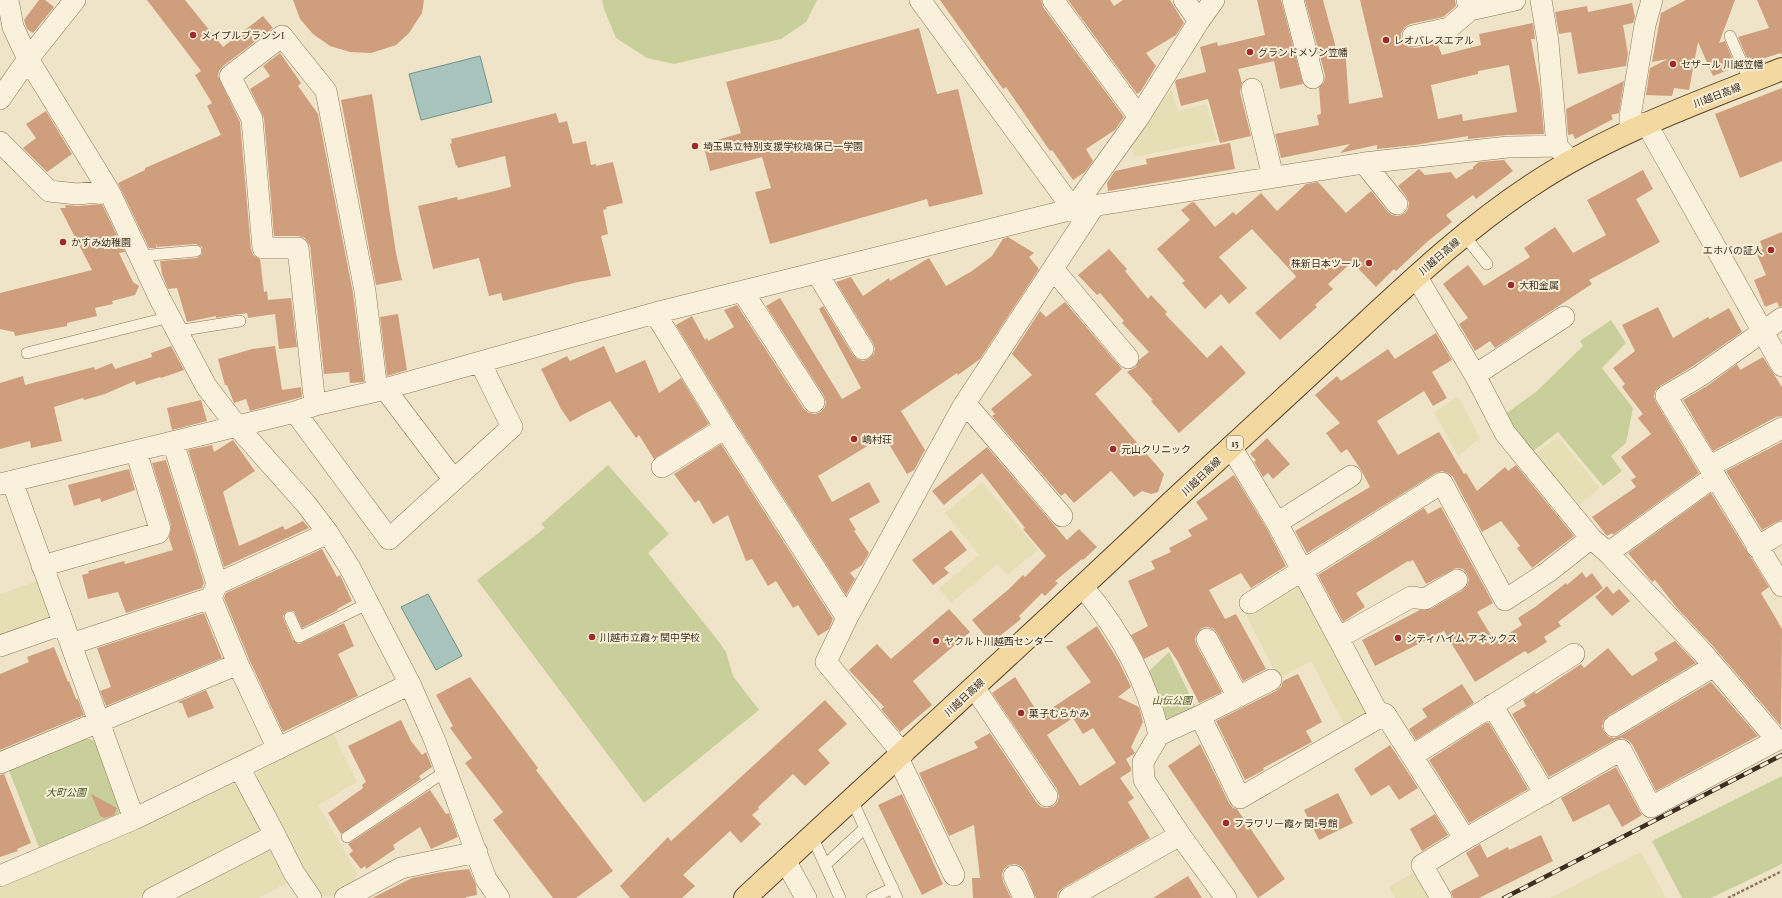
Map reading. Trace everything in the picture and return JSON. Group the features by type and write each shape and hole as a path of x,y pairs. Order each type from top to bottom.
{"main road":[{"name":"川越日高線","path":"745,898 1084,587 1231,446 1416,276 1464,235 1534,184 1564,153 1638,126 1782,69"}],"street":[{"path":"8,0 14,28 28,60 109,191 206,386 236,426 306,504 328,533 350,568 410,684 435,741 486,879 499,898"},
{"path":"0,99 28,60 75,0"},
{"path":"920,0 1084,208"},
{"path":"1053,0 1139,117"},
{"path":"1184,0 1199,21"},
{"path":"954,875 900,756 826,662 848,618 965,403 1053,269 1084,208 1199,21 1214,0"},
{"path":"1293,0 1313,78"},
{"path":"1414,36 1449,28 1469,5 1515,0"},
{"path":"134,819 42,566 6,482 381,390 655,313 1084,208 1364,162 1508,148 1564,153 1541,0"},
{"path":"1652,0 1645,25 1630,117 1638,126 1782,366"},
{"path":"315,405 298,248 263,248 252,119 230,76 282,36 326,91 365,291 381,390 454,480"},
{"path":"1252,89 1273,177"},
{"path":"0,142 49,191 77,194 109,191"},
{"path":"1364,162 1397,204"},
{"path":"1053,269 1128,358"},
{"path":"817,273 863,349"},
{"path":"1416,276 1505,433 1591,538 1608,552 1714,666 1777,740 1651,807 1621,750 1422,865 1441,898"},
{"path":"743,292 814,402"},
{"path":"655,313 725,428 848,618"},
{"path":"1474,376 1564,317"},
{"path":"1782,318 1762,333 1666,396 1782,586"},
{"path":"295,412 389,539 512,427 480,362"},
{"path":"965,403 1062,516"},
{"path":"662,467 725,428"},
{"path":"1608,552 1712,471 1782,428"},
{"path":"173,442 214,591 238,664 278,749"},
{"path":"1231,446 1277,523 1380,717"},
{"path":"42,566 158,533 160,529 136,451"},
{"path":"1277,523 1351,476"},
{"path":"1250,603 1302,569 1442,483 1505,600 1548,572 1591,538"},
{"path":"1757,547 1782,532"},
{"path":"71,644 214,591 328,533"},
{"path":"1338,638 1411,597 1425,599 1457,580"},
{"path":"1084,587 1126,648 1151,704 1159,735"},
{"path":"0,646 63,624"},
{"path":"1207,639 1238,697"},
{"path":"1412,756 1574,654"},
{"path":"0,763 238,664"},
{"path":"1614,726 1714,666"},
{"path":"1226,898 1180,835 1144,780 1143,762 1159,735 1271,680"},
{"path":"0,876 134,819 240,769 410,684"},
{"path":"974,687 1047,796"},
{"path":"1492,705 1545,794"},
{"path":"1200,716 1240,798 1385,714 1465,839"},
{"path":"240,769 294,873 311,898"},
{"path":"153,898 275,834"},
{"path":"1069,898 1180,835"},
{"path":"356,895 401,868 477,852"},
{"path":"785,860 806,898"},
{"path":"1014,876 1024,898"}],"lane":[{"path":"1730,36 1750,82"},
{"path":"1464,235 1486,264"},
{"path":"140,256 196,252"},
{"path":"27,353 174,324 240,321"},
{"path":"290,617 299,637 369,603"},
{"path":"347,837 446,771"},
{"path":"852,800 895,893 872,898"},
{"path":"825,864 865,828"},
{"path":"812,836 840,898"}],"path":[{"path":"1728,898 1782,871"}],"shaded area":[{"path":"1171,89 1178,111 1206,104 1217,140 1134,157 1131,147"},
{"path":"1458,396 1480,438 1458,456 1434,412"},
{"path":"1558,437 1600,488 1579,505 1535,454"},
{"path":"982,482 1038,550 1007,575 998,564 951,603 939,588 979,555 945,513"},
{"path":"1300,576 1373,712 1346,728 1311,661 1279,679 1245,613"},
{"path":"37,581 50,617 47,624 0,641 0,594"},
{"path":"333,733 357,782 318,805 357,873 355,883 329,897 322,896 302,872 255,779 260,770"},
{"path":"227,783 239,785 259,827 257,837 138,898 0,898 0,885"},
{"path":"261,847 270,851 286,883 259,898 168,898"},
{"path":"1641,852 1666,898 1550,898"},
{"path":"1416,871 1432,898 1395,898 1389,887"}],"green space":[{"path":"602,0 817,0 806,22 781,39 674,64 647,58 616,38 604,9"},
{"path":"1611,320 1626,343 1602,368 1633,408 1626,443 1611,456 1622,471 1603,486 1558,432 1532,452 1504,415 1537,391 1583,346 1580,341"},
{"path":"608,465 669,534 648,553 726,652 733,676 759,710 644,803 477,580 545,528 541,524"},
{"name":"山伝公園","path":"1169,652 1198,712 1162,729 1145,675"},
{"name":"大町公園","path":"84,738 94,740 121,811 116,819 40,850 8,768"},
{"path":"1782,776 1782,864 1711,898 1682,898 1652,841"}],"water":[{"path":"480,56 492,102 421,120 409,74"},
{"path":"428,594 462,656 436,670 401,607"}],"building":[{"path":"39,0 45,0 54,7 33,33 27,29 24,20"},
{"path":"147,0 185,0 223,47 263,16 273,28 223,66 219,71 218,76 240,122 251,249 253,255 260,259 264,292 267,291 268,300 291,298 297,347 279,349 275,314 248,318 247,313 216,318 216,316 187,322 177,288 168,289 162,274 160,261 197,258 202,254 202,247 196,244 157,247 157,244 156,248 149,248 118,183 145,170 145,168 221,135 207,106 212,103 195,75 201,71"},
{"path":"293,0 424,0 422,13 409,33 396,45 371,53 350,52 330,46 313,34 300,19"},
{"path":"940,0 1041,0 1043,7 1124,117 1115,130 1086,149 1093,161 1085,172 1073,180 1052,150 1050,151 1006,87 1003,89"},
{"path":"1068,0 1110,0 1114,6 1123,0 1170,0 1184,23 1176,35 1146,53 1156,66 1141,91 1137,94"},
{"path":"1257,0 1281,0 1303,84 1280,89 1274,61 1238,69 1242,83 1240,92 1251,136 1220,143 1208,99 1181,106 1175,82 1176,80 1206,72 1200,47 1217,42 1218,46 1265,35"},
{"path":"1305,0 1323,0 1336,48 1345,47 1349,104 1383,97 1360,0 1455,0 1456,6 1443,17 1410,24 1405,27 1401,33 1401,39 1404,44 1409,47 1416,48 1437,43 1442,55 1481,45 1479,34 1533,23 1535,39 1531,39 1540,89 1544,134 1507,135 1468,139 1468,136 1415,145 1377,149 1377,145 1340,153 1350,144 1281,158 1275,134 1319,125 1317,115 1321,114 1319,88 1324,82 1325,75","holes":["1509,65 1517,112 1463,121 1462,114 1438,119 1431,85 1478,74 1478,71"]},
{"name":"セザール 川越笠幡","path":"1686,0 1735,0 1719,43 1725,41 1736,67 1713,76 1698,42 1689,90 1674,88 1672,96 1646,95 1650,68 1668,59 1652,62 1661,13"},
{"path":"1757,0 1782,0 1782,55 1781,53 1749,63 1738,37 1769,28"},
{"path":"1632,3 1635,17 1633,23 1623,25 1628,54 1626,66 1578,74 1571,32 1559,34 1555,12 1587,6 1588,12"},
{"path":"919,28 937,94 958,89 983,194 929,207 927,199 770,244 755,192 771,188 762,157 710,171 703,144 741,133 726,82"},
{"path":"280,53 301,83 298,86 318,114 353,293 364,382 350,383 349,372 324,374 310,246 305,238 298,236 274,236 264,118 250,89 270,76 263,66"},
{"path":"1624,81 1619,113 1611,115 1613,119 1575,139 1573,134 1568,135 1566,109"},
{"path":"1782,88 1782,161 1740,178 1715,114"},
{"path":"372,94 396,253 402,280 376,285 341,100"},
{"path":"46,111 72,154 47,172 23,148 36,138 26,124"},
{"path":"556,113 559,123 567,121 573,144 586,141 591,165 596,164 596,166 613,162 623,203 606,207 607,209 603,210 608,234 601,236 611,276 578,282 503,301 501,293 489,296 479,258 433,269 418,206 457,197 458,200 511,187 505,156 458,168 457,165 456,166 450,144 452,143 451,139"},
{"path":"1230,143 1235,169 1108,191 1107,183 1115,171 1147,164 1146,159"},
{"path":"1504,160 1513,171 1476,199 1473,195 1446,215 1452,222 1428,241 1396,271 1394,269 1376,287 1352,262 1328,284 1333,289 1315,305 1317,307 1280,340 1255,313 1296,277 1252,229 1219,257 1247,288 1229,304 1221,294 1205,309 1182,283 1185,281 1157,249 1190,220 1181,210 1194,202 1215,227 1233,212 1236,215 1261,193 1277,211 1306,184 1318,182 1346,213 1371,191 1388,212 1392,215 1398,216 1405,213 1408,209 1409,203 1406,196 1398,186 1419,169 1425,175 1451,172 1456,179 1473,169 1473,167 1479,162"},
{"path":"1643,170 1653,189 1636,199 1660,242 1589,280 1592,284 1495,348 1490,341 1475,351 1459,324 1468,318 1443,284 1468,265 1484,286 1530,257 1524,248 1555,227 1573,253 1606,235 1587,200"},
{"path":"102,204 125,252 119,253 133,282 139,286 135,295 112,301 113,304 95,308 97,316 67,323 67,326 15,336 14,332 0,329 0,293 92,270 60,208 66,208 65,205 78,206"},
{"path":"1782,232 1782,306 1779,307 1777,302 1765,307 1754,280 1766,275 1756,252 1763,249 1760,241"},
{"path":"1008,237 1034,253 1029,257 1039,269 980,359 958,375 957,373 901,411 925,450 914,470 907,474 884,436 818,476 832,502 869,482 880,502 849,519 856,530 854,531 869,553 862,565 850,573 855,579 846,595 735,422 676,325 692,316 705,340 707,338 708,341 734,327 724,310 737,305 804,409 809,413 815,414 821,412 825,407 826,402 824,396 766,306 780,298 842,399 861,388 819,309 823,306 853,355 857,359 863,361 869,359 874,354 875,348 836,282 851,277 863,296 889,278 890,281 929,258 946,286 972,271 992,256 1003,239"},
{"path":"1109,249 1127,269 1125,271 1148,299 1151,295 1167,312 1165,314 1207,358 1221,345 1246,373 1179,433 1151,401 1153,400 1127,372 1136,367 1139,360 1149,352 1122,323 1124,321 1100,293 1097,295 1078,275"},
{"path":"1065,302 1122,369 1095,394 1164,474 1158,492 1151,494 1142,491 1134,497 1111,471 1074,503 1065,493 1061,496 992,416 995,414 991,409 1032,375 1012,354 1040,311 1046,317"},
{"path":"1658,307 1673,338 1708,317 1710,319 1729,308 1742,332 1693,366 1660,386 1655,391 1654,397 1656,402 1699,473 1613,535 1612,533 1607,536 1592,517 1636,487 1631,480 1636,477 1621,457 1651,434 1638,418 1643,414 1622,387 1625,384 1613,368 1635,351 1622,325"},
{"path":"398,314 407,370 387,376 380,317"},
{"path":"1436,333 1452,360 1432,372 1447,398 1433,406 1424,391 1377,421 1398,455 1439,432 1464,474 1466,473 1477,491 1505,467 1508,471 1516,465 1574,536 1532,568 1517,548 1520,546 1501,521 1482,532 1453,477 1442,471 1436,473 1307,553 1295,531 1370,487 1347,449 1341,453 1326,433 1340,423 1315,395 1337,376 1341,381 1388,349 1395,359"},
{"path":"171,346 184,370 136,385 135,381 105,394 84,400 83,398 54,407 62,441 31,448 30,441 0,449 0,383 23,376 25,385 94,367 95,370 112,363 115,369 152,357 151,353"},
{"path":"275,346 282,390 301,387 302,397 250,411 246,399 234,403 227,385 225,385 218,359 252,349"},
{"path":"604,346 616,373 645,360 659,393 681,378 709,424 654,459 639,435 636,438 610,401 570,422 561,409 541,369 567,356 570,361"},
{"path":"1763,357 1782,387 1782,416 1776,417 1713,451 1683,400 1707,386 1737,364 1740,370"},
{"path":"201,400 207,421 172,430 167,408"},
{"path":"1267,438 1290,464 1273,479 1268,473 1263,477 1254,462 1256,460 1250,454"},
{"path":"233,440 255,471 223,492 239,546 283,526 285,530 303,521 309,528 224,567 188,450 212,445 214,452"},
{"path":"1782,442 1782,520 1762,530 1726,471"},
{"path":"721,444 833,619 829,629 818,636 798,605 793,608 776,581 768,586 752,559 746,561 728,515 713,524 699,500 695,503 674,474"},
{"path":"987,447 1067,540 1079,529 1097,547 1083,560 1082,559 1055,581 1058,583 1045,596 1042,593 1019,616 1021,619 991,643 972,620 1009,589 1023,575 1025,577 1046,556 1023,529 1025,528 982,473 944,505 932,491"},
{"path":"166,460 204,583 202,588 126,613 118,592 88,599 82,575 89,573 88,571 124,561 125,564 173,550 169,538 171,525 152,463"},
{"path":"129,469 135,490 101,502 100,498 74,506 68,485"},
{"path":"1234,475 1267,529 1286,566 1251,588 1241,573 1209,590 1225,619 1236,614 1266,669 1243,681 1214,629 1208,627 1202,628 1197,633 1195,639 1196,644 1222,692 1199,703 1177,660 1168,647 1144,659 1131,635 1148,626 1128,581 1155,569 1151,561 1171,552 1169,548 1192,536 1188,530 1208,519 1196,502"},
{"path":"1711,493 1769,587 1761,593 1782,629 1781,726 1712,645 1677,608 1655,580 1652,582 1628,553"},
{"path":"1441,507 1493,603 1477,612 1495,642 1522,625 1518,618 1566,583 1567,585 1582,572 1586,578 1592,573 1603,588 1558,622 1561,626 1544,637 1547,642 1528,654 1525,651 1475,682 1444,631 1375,666 1362,640 1420,610 1431,609 1463,590 1467,586 1469,580 1467,574 1463,569 1456,568 1426,584 1413,560 1408,561 1356,593 1365,607 1343,622 1318,575 1424,508 1428,514"},
{"path":"951,530 967,550 944,568 949,573 933,585 912,560"},
{"path":"322,549 337,577 340,575 352,601 337,609 338,610 302,628 294,611 287,611 283,616 293,640 299,644 344,623 354,646 338,654 358,696 283,732 249,659 224,598 226,593"},
{"path":"1607,586 1613,594 1619,589 1630,601 1612,616 1595,597"},
{"path":"949,609 970,632 913,681 932,705 900,732 881,709 884,707 849,670 877,644 891,659"},
{"path":"204,613 222,658 106,706 100,691 111,687 97,648"},
{"path":"1097,626 1119,662 1131,687 1118,697 1139,707 1143,722 1131,747 1135,753 1126,759 1131,771 1120,778 1134,798 1128,802 1150,838 1063,888 1058,892 1057,898 1036,898 1025,871 1021,866 1015,864 1009,865 1004,869 1002,874 1003,881 1011,898 973,898 972,878 980,878 974,825 949,836 919,773 978,748 974,742 990,733 1037,803 1041,807 1047,808 1054,806 1058,801 1059,796 1057,789 992,693 1015,677 1040,716 1091,682 1066,647","holes":["1073,718 1083,734 1093,728 1116,763 1080,786 1047,735"]},
{"path":"1675,641 1696,663 1608,716 1604,720 1602,726 1604,732 1609,737 1614,738 1620,736 1711,682 1758,736 1656,791 1632,744 1628,740 1622,738 1615,740 1549,777 1512,714 1526,706 1523,700 1535,692 1536,694 1581,664 1584,668 1608,648 1632,676 1658,660 1654,653"},
{"path":"54,647 68,682 69,681 76,699 78,699 84,715 0,750 0,674 29,662 27,657"},
{"path":"1298,674 1322,722 1306,731 1312,742 1263,768 1264,770 1245,780 1216,721 1276,691 1281,687 1283,681"},
{"path":"470,677 538,768 536,770 613,871 576,898 553,898 493,820 503,812 465,763 472,758 450,728 453,726 436,695"},
{"path":"1462,684 1474,703 1416,740 1409,729 1427,717 1422,709"},
{"path":"206,690 214,708 188,718 182,703 178,702"},
{"path":"825,700 847,724 818,750 830,763 805,786 793,774 758,807 759,809 752,815 761,824 741,843 730,831 683,875 695,886 682,898 630,898 620,886 668,837 671,841"},
{"path":"401,720 411,741 422,755 426,752 432,767 419,776 421,779 341,834 328,813 363,788 362,785 366,782 348,746"},
{"path":"1486,723 1489,723 1528,789 1469,823 1429,760"},
{"name":"フラワリー霞ヶ関1号館","path":"1200,744 1229,803 1233,808 1237,809 1285,879 1258,898 1168,766"},
{"path":"1390,745 1418,788 1399,800 1389,785 1371,796 1354,769"},
{"path":"1616,767 1642,815 1622,827 1609,804 1573,822 1561,798"},
{"path":"4,774 31,843 17,849 18,851 0,857 0,775"},
{"path":"430,790 446,814 449,813 458,837 431,849 420,827 393,845 395,849 366,869 365,866 361,869 349,854 353,851 348,844"},
{"path":"1338,793 1353,823 1319,840 1304,810"},
{"path":"91,794 117,808 114,815 105,818 100,816"},
{"path":"902,794 943,884 922,895 878,805"},
{"path":"1435,814 1448,835 1422,851 1410,829"},
{"path":"1541,835 1553,861 1479,898 1453,898 1451,891 1479,876 1466,853 1480,844 1487,858 1508,847 1509,850"},
{"path":"469,869 476,885 477,895 466,898 372,898 412,878 442,872"},
{"path":"1188,876 1202,898 1153,898"}],"railway":[{"path":"1504,898 1782,755"}],"place":[{"name":"メイプルブランシI","path":"193,35"},
{"name":"レオパレスエアル","path":"1386,40"},
{"name":"グランドメゾン笠幡","path":"1250,52"},
{"name":"セザール 川越笠幡","path":"1673,64"},
{"name":"埼玉県立特別支援学校塙保己一学園","path":"695,146"},
{"name":"かすみ幼稚園","path":"63,242"},
{"name":"エホバの証人","path":"1771,250"},
{"name":"株新日本ツール","path":"1369,263"},
{"name":"大和金属","path":"1511,285"},
{"name":"嶋村荘","path":"854,439"},
{"name":"元山クリニック","path":"1113,449"},
{"name":"川越市立霞ヶ関中学校","path":"592,637"},
{"name":"シティハイム アネックス","path":"1398,638"},
{"name":"ヤクルト川越西センター","path":"936,641"},
{"name":"菓子むらかみ","path":"1021,713"},
{"name":"フラワリー霞ヶ関1号館","path":"1226,823"}]}
